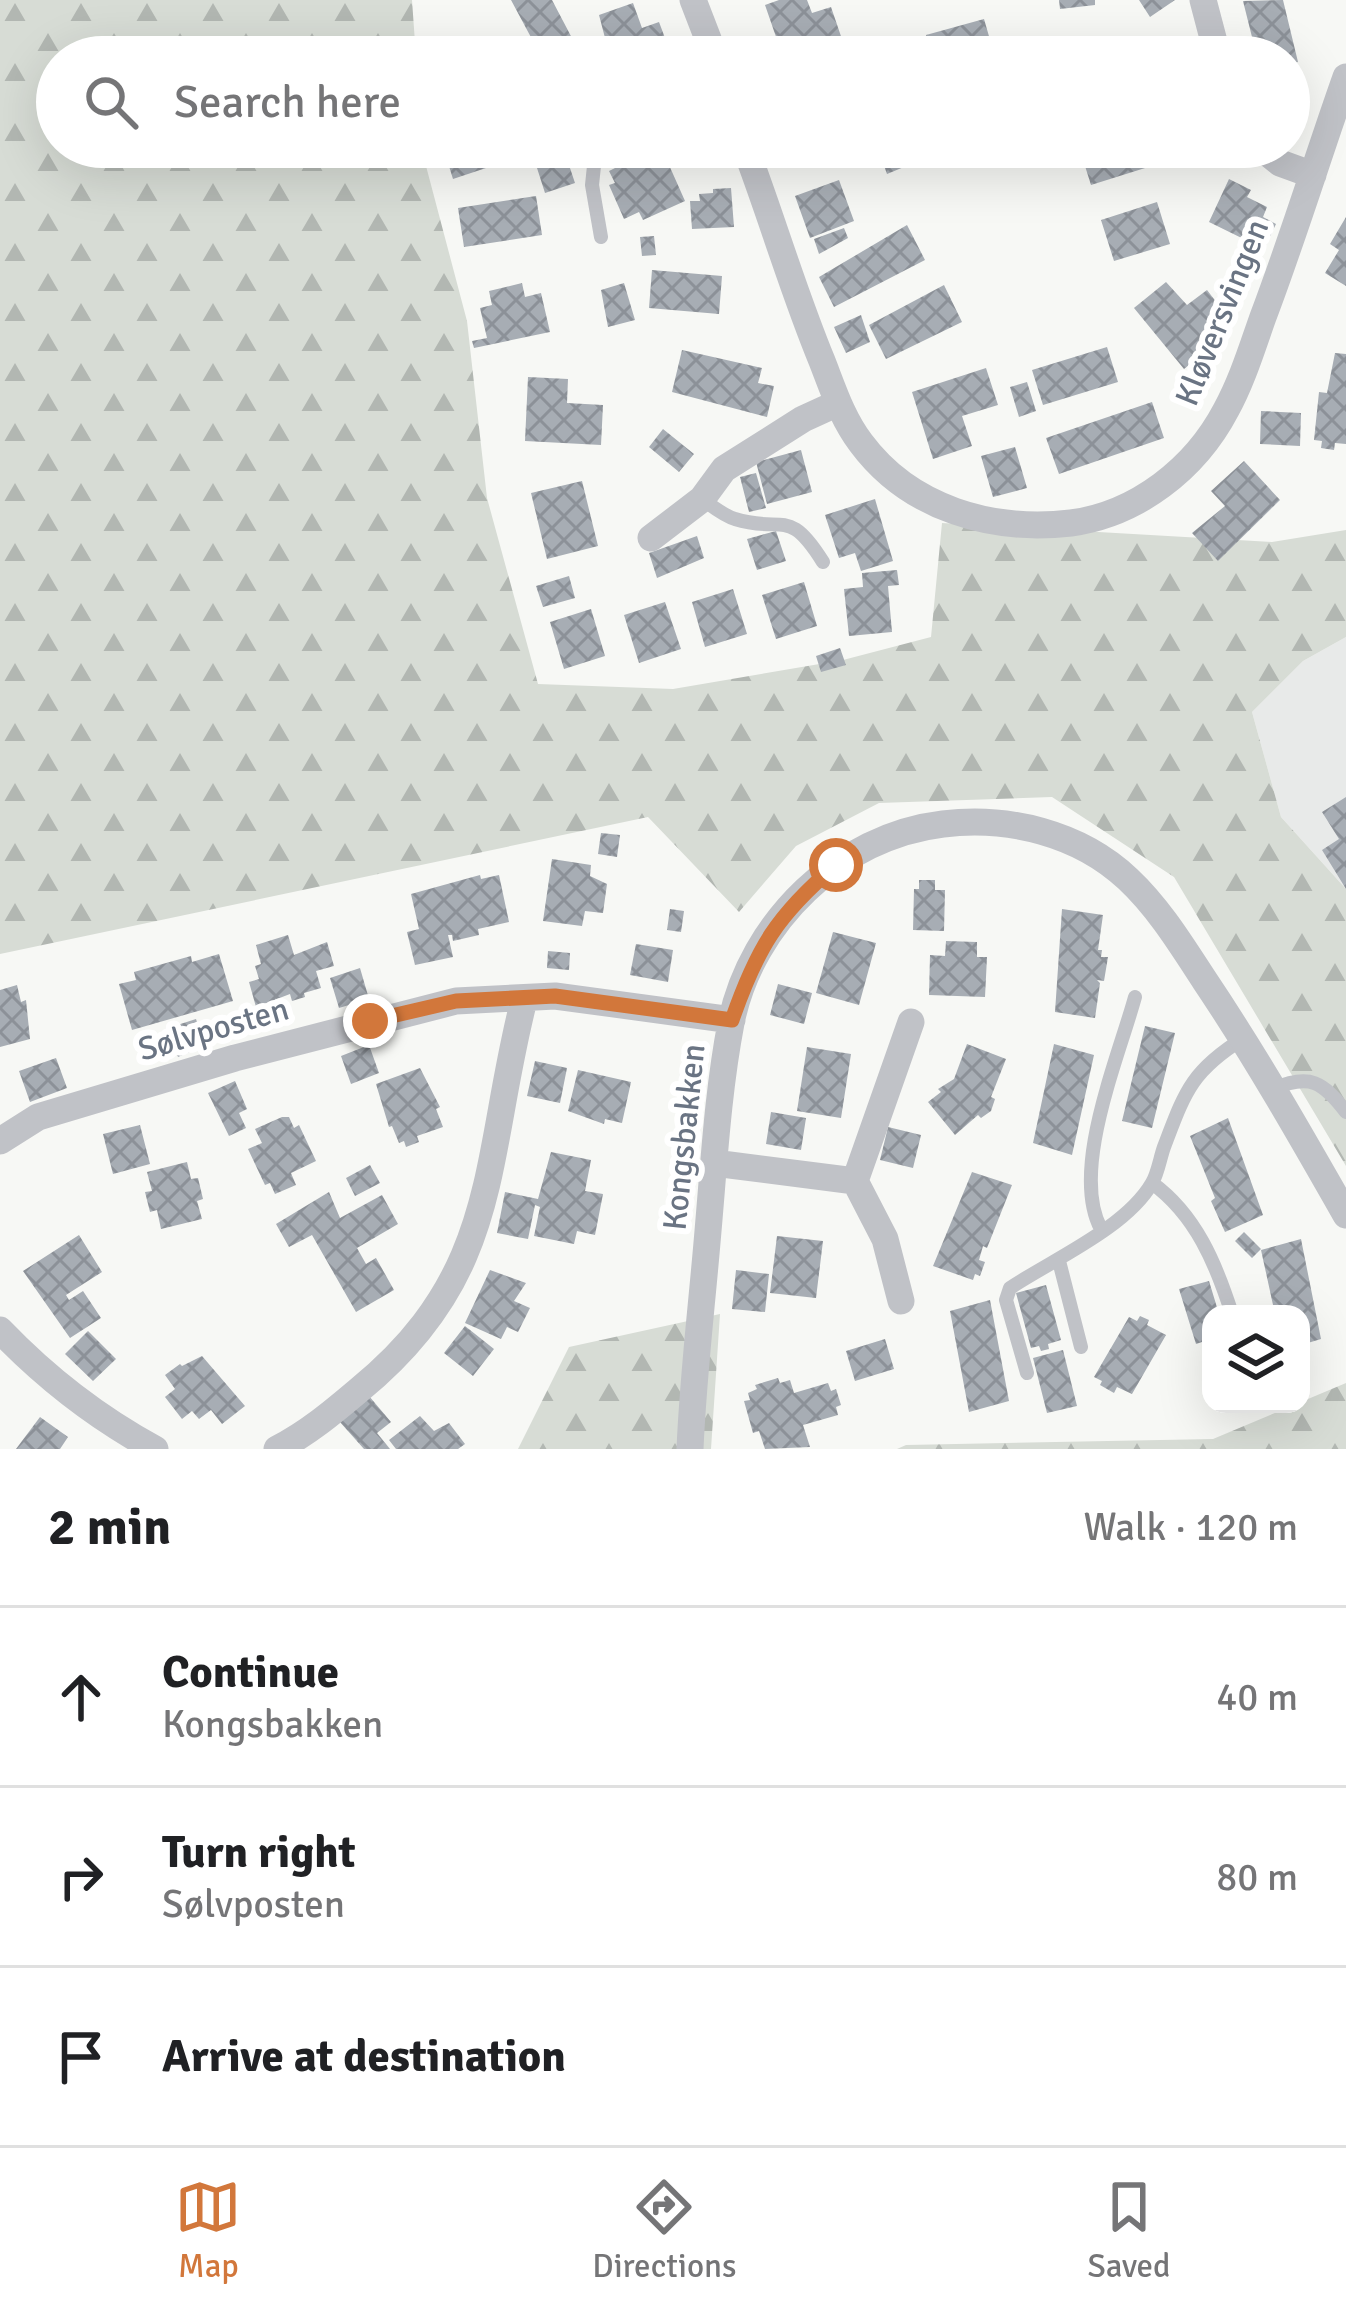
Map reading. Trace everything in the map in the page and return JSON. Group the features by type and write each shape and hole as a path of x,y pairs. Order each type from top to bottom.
{"street":[{"path":"693,0 707,36"},
{"path":"1203,0 1212,36"},
{"name":"Kløversvingen","path":"753,168 838,403 861,443 881,464 956,513 1010,526 1084,521 1129,505 1177,475 1226,410 1346,80"},
{"path":"1293,168 1312,175"},
{"path":"651,538 702,499 724,469 803,419 838,403"},
{"name":"Kongsbakken","path":"690,1449 714,1163 732,1020 757,952 803,893 836,865 890,837 925,826 977,820 1020,825 1094,854 1128,879 1182,946 1244,1038 1346,1215"},
{"name":"Sølvposten","path":"0,1142 38,1117 370,1021 456,1001 555,996 732,1020"},
{"path":"277,1449 303,1436 378,1375 423,1330 446,1295 485,1201 524,1000"},
{"path":"901,1301 885,1239 855,1181 911,1022"},
{"path":"714,1163 855,1181"},
{"path":"0,1330 55,1383 114,1427 155,1449"}],"lane":[{"path":"594,168 592,185 602,237"},
{"path":"702,499 734,519 791,524 823,562"},
{"path":"1102,1229 1092,1212 1090,1189 1096,1135 1135,997"},
{"path":"1027,1373 1006,1300 1010,1288 1059,1261 1124,1215 1152,1183 1185,1090 1210,1059 1244,1038"},
{"path":"1274,1089 1293,1081 1316,1083 1328,1088 1346,1112"},
{"path":"1152,1183 1172,1197 1199,1235 1216,1264 1229,1305"},
{"path":"1059,1261 1081,1347"}],"shaded area":[{"path":"1346,637 1346,889 1281,817 1252,712 1303,661"}],"green space":[{"path":"0,0 412,0 415,36 36,36 36,168 427,168 467,321 487,498 538,684 673,689 843,660 931,637 942,523 1272,542 1346,530 1346,637 1303,661 1252,712 1281,817 1346,889 1346,1166 1174,877 1052,797 879,803 796,846 739,912 648,817 0,954"},
{"path":"720,1314 711,1449 518,1449 569,1347"},
{"path":"1346,1383 1346,1449 897,1449 906,1445 1213,1439 1275,1413 1310,1413 1310,1398"}],"building":[{"path":"511,0 552,0 571,36 530,36"},
{"path":"807,0 812,13 831,7 841,36 776,36 765,5"},
{"path":"1059,0 1095,0 1095,5 1060,9"},
{"path":"1139,0 1175,0 1150,17"},
{"path":"1283,0 1292,36 1252,36 1243,1"},
{"path":"633,3 642,28 659,22 664,36 604,36 599,15"},
{"path":"984,19 989,36 926,36"},
{"path":"450,168 486,168 453,179"},
{"path":"537,168 570,168 575,183 545,193"},
{"path":"670,168 685,201 643,220 639,212 624,219 609,185 615,183 609,171"},
{"path":"1086,168 1145,168 1091,185"},
{"path":"1229,179 1251,190 1247,197 1267,207 1263,217 1276,224 1264,249 1209,222"},
{"path":"839,180 854,221 810,238 795,196"},
{"path":"731,188 734,227 692,229 690,201 700,201 699,194 713,193 713,189"},
{"path":"536,196 542,235 464,247 458,208"},
{"path":"1157,202 1170,244 1114,261 1101,220"},
{"path":"1346,217 1346,286 1325,273 1339,250 1330,244"},
{"path":"907,225 925,260 834,307 819,277"},
{"path":"844,228 848,238 819,254 814,239"},
{"path":"654,236 656,255 642,256 640,237"},
{"path":"652,270 722,276 719,314 649,308"},
{"path":"1166,282 1187,305 1207,290 1227,316 1209,332 1215,344 1184,369 1134,308"},
{"path":"522,283 525,297 541,293 550,332 474,348 472,341 487,338 480,308 492,305 489,291"},
{"path":"624,283 635,320 608,327 601,290"},
{"path":"944,285 962,322 886,359 869,325"},
{"path":"861,315 870,342 846,353 834,327"},
{"path":"1107,347 1118,382 1043,405 1032,370"},
{"path":"682,350 762,368 758,383 774,386 767,417 672,392"},
{"path":"1335,353 1346,354 1346,444 1335,443 1334,450 1321,448 1322,441 1314,440 1319,392 1327,393"},
{"path":"986,368 998,405 962,416 972,446 933,459 912,392"},
{"path":"528,377 568,379 567,403 603,405 601,445 525,441"},
{"path":"1027,382 1036,411 1019,417 1010,387"},
{"path":"1152,402 1164,438 1059,474 1046,438"},
{"path":"1261,411 1301,413 1300,446 1260,444"},
{"path":"663,429 694,454 679,472 649,447"},
{"path":"1015,447 1027,488 993,497 981,456"},
{"path":"801,450 812,492 767,504 756,462"},
{"path":"1244,461 1280,500 1218,561 1192,533 1225,506 1211,491"},
{"path":"756,473 766,508 749,512 740,477"},
{"path":"582,481 598,546 547,559 531,493"},
{"path":"875,499 893,561 861,571 855,553 839,558 825,515"},
{"path":"776,531 786,561 757,570 747,539"},
{"path":"697,536 704,558 657,578 649,553"},
{"path":"897,570 899,585 888,586 892,632 849,636 844,589 863,587 862,573"},
{"path":"569,576 575,598 543,607 536,586"},
{"path":"804,582 817,626 776,639 762,595"},
{"path":"733,589 747,634 705,647 692,602"},
{"path":"665,602 681,649 639,663 624,615"},
{"path":"591,609 605,656 564,669 550,622"},
{"path":"840,648 846,665 821,672 816,656"},
{"path":"1346,797 1346,889 1322,850 1339,839 1322,812"},
{"path":"601,833 620,835 617,857 598,854"},
{"path":"552,859 591,865 590,876 607,884 603,913 585,911 582,926 543,921"},
{"path":"480,875 481,879 499,875 509,922 453,941 448,935 453,957 415,965 407,932 419,929 411,894"},
{"path":"919,880 935,880 935,890 945,890 944,931 913,930 914,889 919,889"},
{"path":"670,909 684,911 681,932 667,930"},
{"path":"1062,909 1103,915 1098,950 1102,950 1101,957 1108,957 1104,981 1097,980 1095,1018 1055,1012"},
{"path":"833,932 876,943 859,1005 816,993"},
{"path":"288,935 294,955 327,942 334,966 316,971 321,988 304,993 305,997 292,1001 290,994 256,1007 249,982 259,979 256,945"},
{"path":"946,941 977,942 977,957 987,957 985,997 929,995 930,955 945,956"},
{"path":"636,944 673,950 668,982 630,975"},
{"path":"548,951 570,953 569,970 547,968"},
{"path":"219,954 233,1001 132,1030 119,984 136,980 134,972 191,956 192,962"},
{"path":"360,968 369,999 339,1008 330,978"},
{"path":"778,984 812,993 804,1024 770,1015"},
{"path":"17,985 21,1002 26,1000 30,1039 0,1047 0,990"},
{"path":"196,1019 198,1025 207,1022 213,1042 178,1057 168,1028"},
{"path":"1145,1026 1175,1033 1152,1128 1122,1121"},
{"path":"967,1044 1006,1059 991,1097 995,1099 991,1111 981,1118 978,1115 955,1135 928,1102 954,1079"},
{"path":"1054,1044 1094,1055 1072,1155 1033,1143"},
{"path":"369,1045 379,1073 351,1084 341,1056"},
{"path":"807,1047 851,1054 841,1118 797,1111"},
{"path":"56,1058 67,1088 30,1102 19,1071"},
{"path":"535,1061 567,1068 560,1103 527,1096"},
{"path":"420,1068 440,1107 436,1109 443,1127 417,1136 419,1142 406,1147 389,1127 376,1084"},
{"path":"578,1070 631,1082 622,1123 605,1119 604,1124 568,1111"},
{"path":"235,1081 247,1109 239,1113 246,1128 229,1136 208,1093"},
{"path":"771,1112 806,1118 801,1150 766,1144"},
{"path":"289,1117 294,1128 299,1125 316,1161 291,1173 296,1185 275,1194 270,1183 265,1185 248,1149 262,1143 255,1129"},
{"path":"1228,1118 1263,1215 1225,1232 1190,1136"},
{"path":"140,1125 150,1164 113,1174 103,1134"},
{"path":"888,1127 921,1135 913,1168 880,1160"},
{"path":"551,1152 591,1160 585,1191 603,1194 595,1235 577,1231 574,1244 534,1236 540,1207 535,1205 528,1239 497,1233 505,1192 538,1199"},
{"path":"187,1162 191,1179 198,1178 202,1219 161,1229 157,1210 150,1212 145,1192 152,1191 147,1172"},
{"path":"370,1165 380,1183 355,1196 346,1178"},
{"path":"972,1172 1012,1185 987,1248 983,1246 980,1276 975,1274 973,1280 933,1266"},
{"path":"329,1192 340,1218 382,1195 398,1224 357,1248 366,1264 376,1258 394,1290 356,1312 312,1235 289,1247 276,1224"},
{"path":"1244,1232 1261,1249 1252,1258 1235,1241"},
{"path":"79,1235 102,1272 66,1295 69,1300 83,1291 101,1318 70,1338 23,1271"},
{"path":"777,1236 823,1241 816,1298 770,1293"},
{"path":"1301,1239 1321,1339 1310,1342 1310,1305 1273,1305 1261,1250"},
{"path":"490,1270 526,1283 514,1301 530,1308 518,1332 507,1327 501,1339 465,1323"},
{"path":"736,1270 769,1274 765,1312 732,1309"},
{"path":"1209,1281 1216,1305 1202,1305 1202,1342 1196,1344 1179,1289"},
{"path":"1046,1285 1061,1340 1041,1351 1039,1346 1031,1348 1016,1293"},
{"path":"990,1300 1009,1401 969,1412 950,1311"},
{"path":"1140,1316 1166,1335 1132,1394 1117,1387 1114,1393 1094,1377 1129,1317 1137,1321"},
{"path":"465,1326 494,1349 473,1376 444,1353"},
{"path":"88,1331 116,1359 93,1381 65,1354"},
{"path":"885,1339 894,1369 855,1381 846,1351"},
{"path":"1063,1350 1077,1406 1047,1413 1033,1358"},
{"path":"202,1356 245,1406 222,1424 211,1410 199,1419 192,1411 182,1419 165,1397 175,1389 165,1375"},
{"path":"778,1378 780,1383 790,1380 794,1393 828,1383 831,1391 836,1389 841,1405 836,1407 838,1415 803,1425 810,1447 765,1449 759,1431 753,1433 744,1401 750,1400 748,1393 757,1389 755,1385"},
{"path":"369,1396 391,1422 377,1433 390,1449 364,1449 339,1421"},
{"path":"420,1416 434,1431 449,1423 465,1444 458,1449 396,1449 389,1440"},
{"path":"40,1417 68,1437 60,1449 16,1449"}],"route":[{"path":"370,1021 456,1001 555,996 732,1020 757,952 803,893 836,865"}]}
